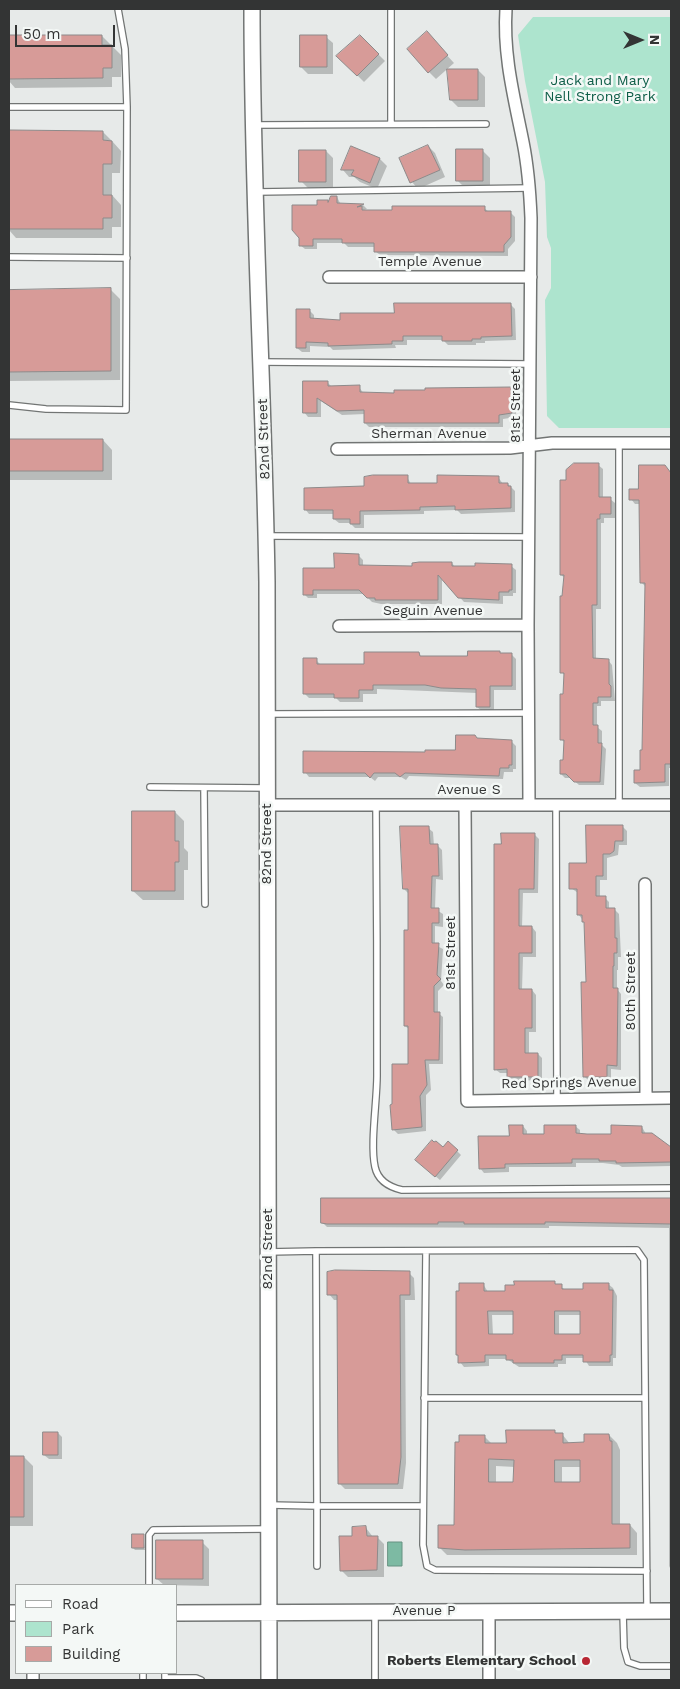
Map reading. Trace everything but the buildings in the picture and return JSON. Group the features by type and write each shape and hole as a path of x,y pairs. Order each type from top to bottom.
{"main road":[{"name":"82nd Street","path":"252,9 252,124 266,536 268,1680"},
{"name":"Avenue P","path":"178,1612 671,1611"}],"street":[{"name":"81st Street","path":"506,9 505,42 509,82 523,143 529,188 531,277 528,625 529,805"},
{"name":"Temple Avenue","path":"330,277 531,277"},
{"name":"Sherman Avenue","path":"337,449 510,448 552,443 671,443"},
{"name":"Seguin Avenue","path":"339,626 528,625"},
{"name":"Avenue S","path":"267,805 671,805"},
{"name":"81st Street","path":"465,805 467,1101"},
{"name":"80th Street","path":"645,884 646,1098"},
{"name":"Red Springs Avenue","path":"467,1101 556,1098 671,1098"},
{"path":"489,1611 489,1680"}],"lane":[{"path":"9,405 46,409 126,410 127,107 125,49 118,9"},
{"path":"391,9 391,124"},
{"path":"9,107 127,107"},
{"path":"252,124 486,124"},
{"path":"254,192 529,188"},
{"path":"9,257 127,258"},
{"path":"261,362 531,364"},
{"path":"619,443 619,805"},
{"path":"266,536 529,537"},
{"path":"267,714 529,713"},
{"path":"150,787 267,788"},
{"path":"204,788 205,904"},
{"path":"376,805 377,1094 374,1154 375,1168 379,1177 385,1184 402,1190 671,1188"},
{"path":"556,805 556,1098"},
{"path":"268,1252 637,1250 644,1260 647,1611"},
{"path":"316,1251 318,1566"},
{"path":"426,1251 423,1545 427,1566 435,1570 647,1570"},
{"path":"424,1398 645,1398"},
{"path":"268,1505 423,1506"},
{"path":"149,1584 149,1535 153,1530 268,1530"},
{"path":"375,1611 375,1680"},
{"path":"623,1611 624,1648 628,1662 640,1666 671,1666"},
{"path":"165,1674 165,1678 196,1678 201,1680"}],"green space":[{"name":"Jack and Mary Nell Strong Park","path":"533,17 671,17 671,428 559,428 547,416 545,300 551,288 551,248 547,237 545,182 518,35"}],"shaded area":[{"path":"388,1542 402,1542 402,1566 388,1566"}],"place":[{"name":"Roberts Elementary School","path":"586,1661"}]}
